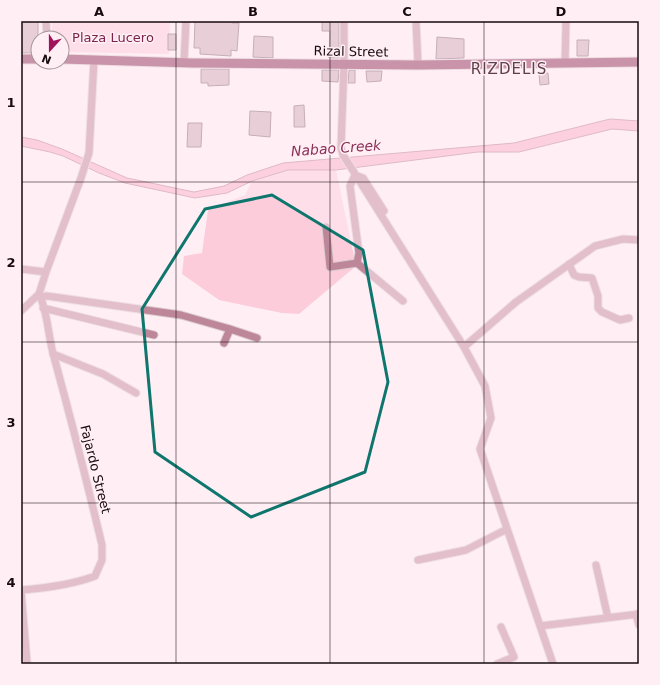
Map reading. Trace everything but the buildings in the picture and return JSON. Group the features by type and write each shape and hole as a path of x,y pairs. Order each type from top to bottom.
{"main road":[{"name":"Rizal Street","path":"70,59 418,65 639,62"}],"street":[{"path":"184,62 186,21"},
{"path":"344,21 341,148 343,155 464,346 486,386 491,418 480,449 553,664"},
{"path":"416,21 418,65"},
{"path":"565,63 566,21"},
{"path":"21,311 40,296 46,272 81,178 88,153 94,60"},
{"path":"354,172 363,178 397,232"},
{"path":"354,172 350,186 359,253 357,263"},
{"path":"326,227 330,267 357,263 403,301"},
{"path":"464,346 516,302 595,246 623,239 639,240"},
{"path":"569,264 574,275 592,278 598,296 598,308 602,312 620,320 629,318"},
{"path":"21,269 46,272"},
{"path":"40,296 181,315 257,338"},
{"name":"Fajardo Street","path":"21,590 40,589 81,582 95,576 102,560 102,545 53,354 44,308 40,296"},
{"path":"44,308 154,335"},
{"path":"224,343 230,329"},
{"path":"53,354 103,374 136,393"},
{"path":"418,560 466,550 507,529"},
{"path":"596,565 608,618"},
{"path":"21,590 27,662"},
{"path":"540,626 637,614 639,625"},
{"path":"497,664 514,657 501,627"}],"highlighted area":[{"path":"272,195 363,250 388,382 365,472 251,517 155,452 142,309 205,209"}],"green space":[{"name":"Plaza Lucero","path":"52,21 170,21 169,54 70,52 70,30 52,30"},
{"path":"288,170 336,170 356,266 299,314 282,313 219,300 182,274 184,256 202,253 208,210 245,195 252,181"}],"shaded area":[{"path":"610,119 639,121 639,131 612,129 519,152 478,152 336,170 288,170 252,181 227,193 195,198 125,183 99,173 63,156 21,146 21,137 37,140 62,149 127,178 194,192 224,186 247,175 283,163 514,143"}],"district":[{"name":"RIZDELIS","path":"509,69"}],"water label":[{"name":"Nabao Creek","path":"336,148"}]}
